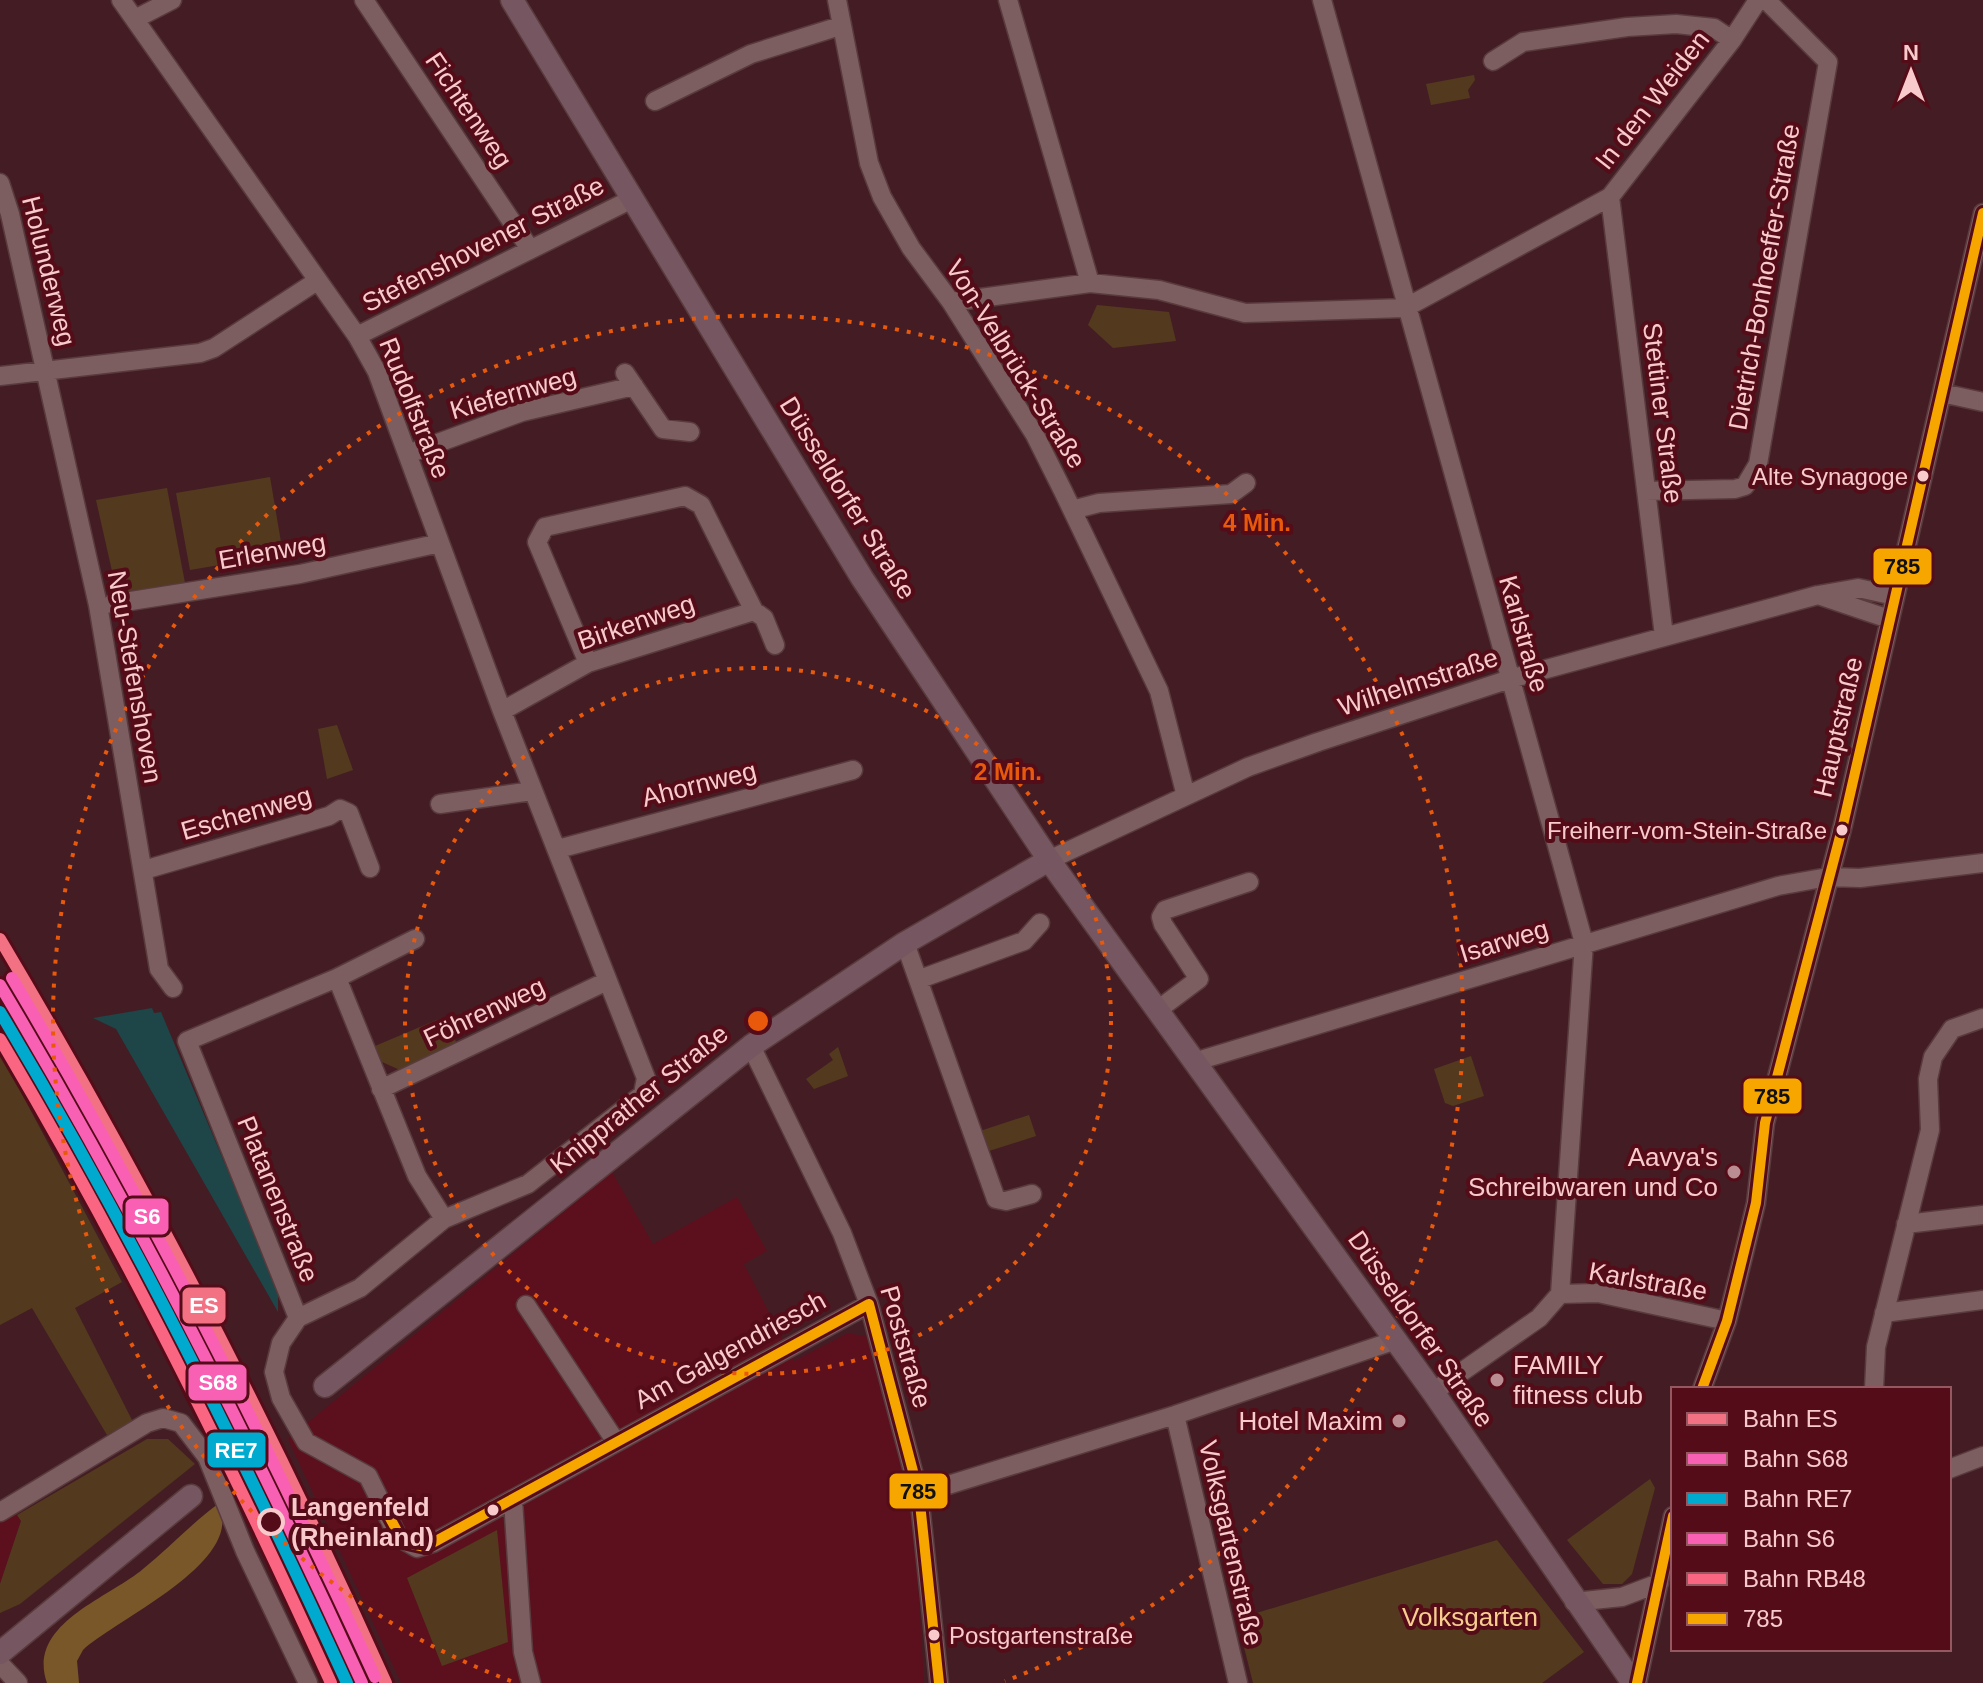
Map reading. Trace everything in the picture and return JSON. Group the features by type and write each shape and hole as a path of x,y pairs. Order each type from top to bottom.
{"main road":[{"name":"Düsseldorfer Straße","path":"512,0 862,578 1049,860 1396,1340 1574,1602 1635,1683"},
{"name":"Knipprather Straße","path":"325,1386 751,1046 905,943 1049,860"},
{"path":"0,1653 191,1496"}],"street":[{"name":"Rudolfstraße","path":"121,0 357,336 377,372 532,791 572,884"},
{"path":"135,19 172,0"},
{"name":"Fichtenweg","path":"364,0 530,249"},
{"name":"Von-Velbrück-Straße","path":"837,0 869,163 882,197 911,248 951,302 1035,435 1159,691 1186,796"},
{"path":"1008,0 1090,283"},
{"name":"Karlstraße","path":"1322,0 1405,308 1584,943 1560,1294 1539,1318 1433,1392"},
{"name":"In den Weiden","path":"1405,308 1610,197 1732,40 1758,0"},
{"name":"Dietrich-Bonhoeffer-Straße","path":"1646,491 1735,489 1745,486 1758,464 1828,62 1766,0"},
{"path":"1493,61 1523,42 1627,27 1676,24 1714,28 1732,40"},
{"path":"655,101 751,54 840,26"},
{"name":"Holunderweg","path":"0,183 46,372"},
{"name":"Stettiner Straße","path":"1610,197 1664,636"},
{"name":"Stefenshovener Straße","path":"357,336 632,199"},
{"name":"Hauptstraße","path":"1703,1387 1727,1321 1756,1203 1765,1123 1828,877 1983,213"},
{"path":"0,376 200,353 214,348 317,281"},
{"path":"951,302 1090,283 1159,290 1245,313 1405,308"},
{"name":"Neu-Stefenshoven","path":"46,372 98,605 159,969 173,988"},
{"name":"Kiefernweg","path":"408,454 522,412 630,379 663,429 690,432"},
{"path":"1942,393 1983,402"},
{"path":"1072,510 1099,503 1231,494 1246,483"},
{"path":"588,663 537,542 545,527 685,496 701,505 754,611 764,618 775,645"},
{"name":"Erlenweg","path":"112,604 300,574 440,543"},
{"name":"Wilhelmstraße","path":"1049,860 1248,767 1510,679 1818,595 1858,588 1895,596"},
{"path":"1818,595 1889,619"},
{"name":"Birkenweg","path":"502,711 588,663 754,611"},
{"name":"Ahornweg","path":"558,849 853,770"},
{"path":"440,804 532,791"},
{"name":"Eschenweg","path":"144,870 329,816 340,809 349,813 370,868"},
{"path":"1828,877 1860,878 1983,863"},
{"name":"Isarweg","path":"1197,1061 1778,886 1828,877"},
{"path":"1159,1009 1199,979 1163,924 1161,917 1165,910 1249,882"},
{"name":"Platanenstraße","path":"337,978 187,1041 298,1318 360,1288 444,1219 528,1184 643,1094 646,1078 572,884"},
{"path":"920,979 1024,941 1040,923"},
{"path":"415,939 337,978 417,1176 444,1219"},
{"path":"905,943 996,1199 1006,1201 1032,1194"},
{"name":"Föhrenweg","path":"381,1089 607,981"},
{"path":"1874,1387 1874,1365 1884,1313 1930,1130 1928,1079 1933,1057 1952,1029 1983,1018"},
{"name":"Poststraße","path":"751,1046 842,1233 869,1304 919,1494 939,1683"},
{"path":"1906,1224 1983,1215"},
{"name":"Karlstraße","path":"1560,1294 1598,1293 1727,1321"},
{"path":"1884,1313 1983,1300"},
{"name":"Am Galgendriesch","path":"298,1318 281,1343 274,1372 281,1398 306,1442 368,1476 403,1542 425,1547 869,1304"},
{"name":"Am Galgendriesch","path":"526,1305 616,1442"},
{"path":"919,1494 1175,1415 1396,1340"},
{"name":"Volksgartenstraße","path":"1175,1415 1238,1683"},
{"path":"0,1512 147,1423 171,1418 194,1436 207,1457 245,1551 308,1683"},
{"path":"1951,1468 1983,1456"},
{"path":"513,1500 523,1652 531,1683"},
{"path":"1635,1683 1665,1574 1671,1530"},
{"path":"1574,1602 1622,1597 1665,1574"},
{"path":"0,1664 18,1683"}],"shaded area":[{"path":"612,1172 653,1244 737,1197 767,1251 744,1264 794,1361 848,1333 869,1337 913,1494 924,1683 401,1683 288,1439"},
{"path":"9,1504 21,1521 0,1584 0,1509"},
{"path":"218,1504 222,1525 214,1546 197,1567 174,1587 83,1650 77,1661 79,1683 47,1683 44,1662 48,1644 59,1629 92,1602 143,1569"}],"green space":[{"path":"1474,75 1475,80 1468,90 1470,98 1431,105 1426,84"},
{"path":"1097,305 1169,312 1176,341 1113,348 1088,325"},
{"path":"270,477 283,554 190,570 176,493"},
{"path":"167,488 185,583 117,593 96,500"},
{"path":"337,725 353,770 327,779 318,729"},
{"path":"446,1016 458,1047 400,1070 382,1062 375,1046"},
{"path":"838,1047 848,1076 814,1089 806,1079 833,1060 829,1054"},
{"path":"0,1053 122,1282 75,1308 133,1422 107,1435 32,1308 0,1325"},
{"path":"1471,1056 1484,1096 1453,1106 1445,1103 1434,1069"},
{"path":"1029,1115 1036,1136 986,1152 980,1131"},
{"path":"147,1439 168,1439 195,1464 20,1604 0,1613 0,1584 21,1521 17,1515"},
{"path":"1650,1479 1655,1488 1632,1574 1622,1584 1603,1584 1567,1540"},
{"path":"497,1530 508,1642 442,1666 407,1578"},
{"name":"Volksgarten","path":"1497,1540 1584,1652 1542,1683 1253,1683 1237,1619"}],"water":[{"path":"152,1008 154,1013 161,1012 278,1290 278,1312 116,1029 93,1018"}],"rail line":[{"name":"ES","path":"0,939 204,1305 386,1683"},
{"name":"S6","path":"12,978 110,1149 203,1323 375,1677"},
{"name":"S68","path":"0,985 98,1156 191,1329 362,1683"},
{"name":"RE7","path":"0,1012 94,1176 183,1343 347,1683"},
{"name":"RB48","path":"0,1039 133,1276 255,1519 331,1683"}],"transit line":[{"name":"785","path":"1703,1387 1727,1321 1756,1203 1765,1123 1843,825 1983,213"},
{"name":"785","path":"869,1304 919,1494 939,1683"},
{"name":"785","path":"384,1507 403,1542 425,1547 869,1304"},
{"name":"785","path":"1637,1683 1671,1525"}],"place":[{"name":"Alte Synagoge","path":"1923,476"},
{"name":"Freiherr-vom-Stein-Straße","path":"1842,830"},
{"name":"Aavya's Schreibwaren und Co","path":"1734,1172"},
{"name":"FAMILY fitness club","path":"1497,1380"},
{"name":"Hotel Maxim","path":"1399,1421"},
{"name":"Langenfeld (Rheinland)","path":"271,1522"},
{"name":"Postgartenstraße","path":"934,1635"}]}
